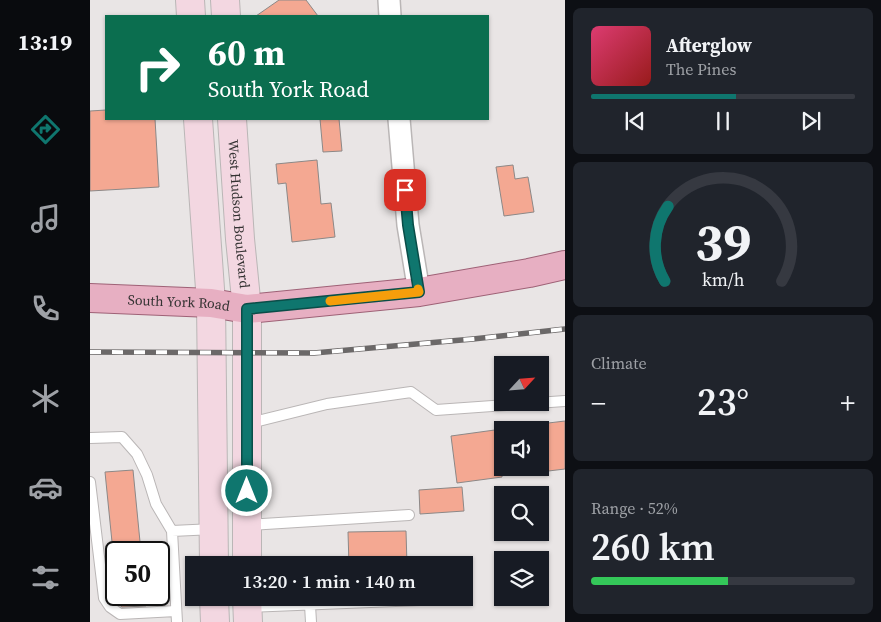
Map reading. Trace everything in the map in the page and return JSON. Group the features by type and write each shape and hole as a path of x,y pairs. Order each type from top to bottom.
{"main road":[{"path":"190,0 191,15"},
{"path":"224,0 226,15"},
{"path":"198,120 211,303 214,556"},
{"name":"West Hudson Boulevard","path":"232,120 247,309 247,556"},
{"name":"South York Road","path":"90,298 211,303 247,309 419,292 565,265"},
{"path":"214,606 215,622"}],"street":[{"path":"389,0 390,15"},
{"path":"399,120 408,225 419,292"}],"lane":[{"path":"247,424 327,404 411,392 436,410 565,401"},
{"path":"90,438 122,437 137,454 148,475 156,504 172,532 176,617 120,614 110,607 104,598 90,482"},
{"path":"247,525 409,514"},
{"path":"172,532 214,529"},
{"path":"248,609 294,606"},
{"path":"310,606 311,622"}],"building":[{"path":"279,0 306,0 317,15 257,15"},
{"path":"105,110 105,120 155,120 159,187 90,191 90,111"},
{"path":"320,120 339,120 342,151 323,152"},
{"path":"317,160 321,204 331,203 335,237 292,242 286,183 278,184 276,164"},
{"path":"513,165 515,179 528,177 534,212 504,216 496,167"},
{"path":"565,421 565,469 549,471 549,423"},
{"path":"494,430 494,476 502,477 457,483 451,436"},
{"path":"133,470 140,541 112,541 105,472"},
{"path":"462,487 464,511 420,514 419,490"},
{"path":"406,531 407,556 349,556 348,532"}],"railway":[{"path":"90,352 314,353 565,329"}],"slow traffic":[{"path":"330,301 419,292 418,289"}],"route":[{"path":"247,491 247,309 419,292 408,225 405,190"}]}
